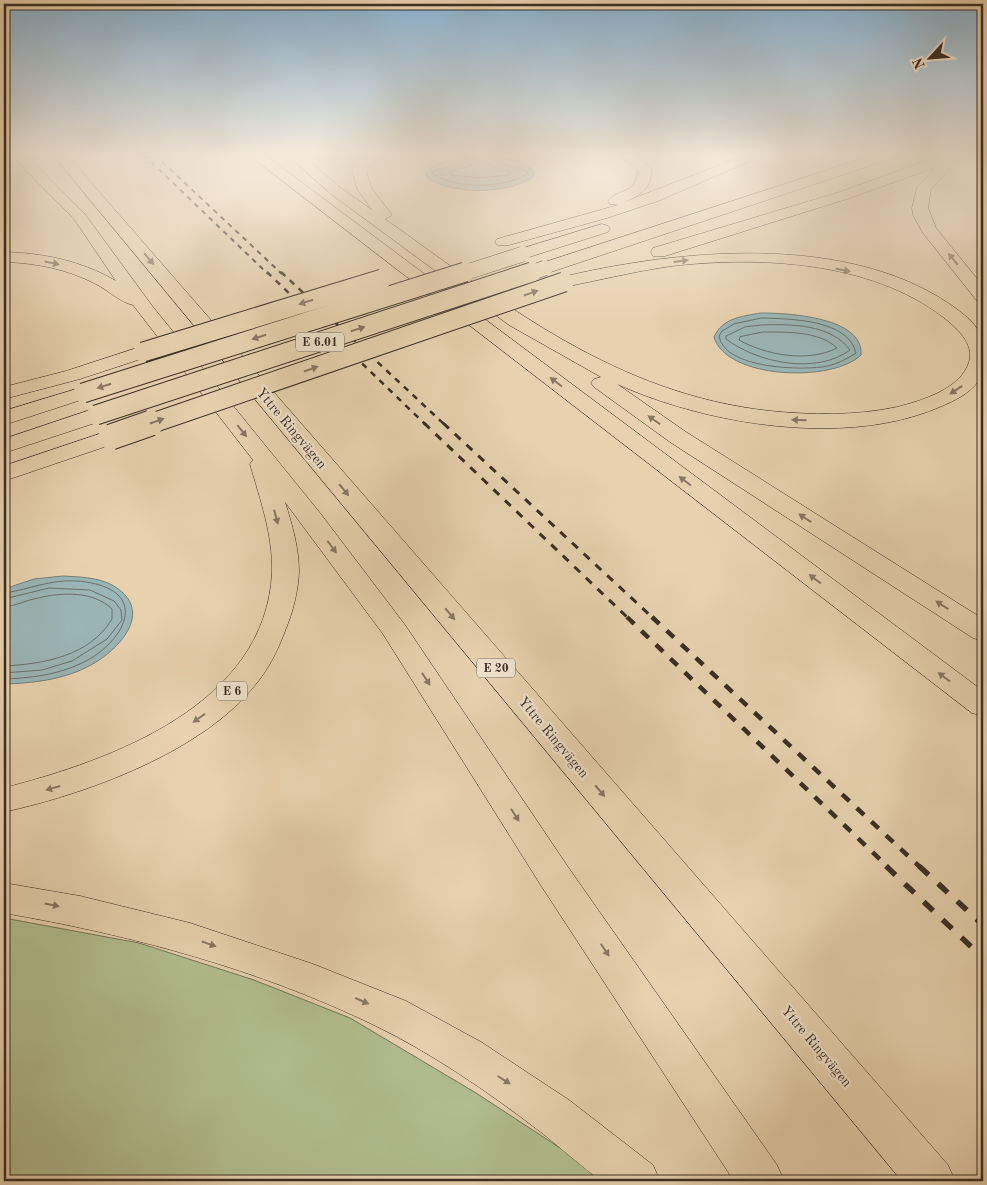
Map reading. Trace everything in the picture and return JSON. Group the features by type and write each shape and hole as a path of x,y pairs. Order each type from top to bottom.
{"highway":[{"name":"E 6","path":"4,800 72,782 109,769 148,750 205,714 240,684 256,663 277,616 284,585 284,558 279,527 259,452 146,310 73,210"},
{"name":"Yttre Ringvägen","path":"107,210 932,1181"},
{"path":"329,210 983,706"},
{"path":"364,210 678,436 983,632"},
{"path":"381,210 407,240"},
{"path":"545,230 592,210"},
{"path":"484,248 612,210"},
{"name":"E 6.01","path":"4,446 720,210"},
{"path":"4,474 564,282 801,210"},
{"path":"920,210 921,216 929,230 983,297"},
{"name":"E 6.01","path":"4,418 75,379 523,254 662,211"},
{"path":"4,393 75,379 143,352 456,256"},
{"path":"4,257 44,261 80,270 112,286 146,310"},
{"path":"516,321 604,370 641,387 735,414 787,419 855,419 916,409 954,393 966,383 980,361 976,340 968,329 959,319 931,299 888,280 836,268 771,260 700,260 656,264 564,282"},
{"path":"4,382 75,379"},
{"path":"259,452 395,631 555,877 762,1181"},
{"path":"4,898 106,915 203,942 333,989 404,1020 507,1081 580,1133 637,1181"}],"green space":[{"path":"4,918 139,943 254,980 350,1018 476,1093 580,1161 604,1181 4,1181"}],"water":[{"path":"761,313 805,316 838,325 850,332 859,342 861,355 847,364 827,370 805,373 758,369 738,361 723,351 714,337 722,326 734,319"},
{"path":"63,576 100,580 112,585 124,594 131,604 133,615 125,636 107,654 86,668 52,679 4,684 4,589 34,579"}],"railway":[{"path":"202,210 268,274"},
{"path":"214,210 282,274"},
{"path":"267,272 426,425"},
{"path":"281,272 445,425"},
{"path":"424,423 628,618"},
{"path":"443,423 653,618"},
{"path":"627,617 888,867"},
{"path":"652,617 920,867"},
{"path":"886,866 983,958"},
{"path":"919,866 983,925"}]}
